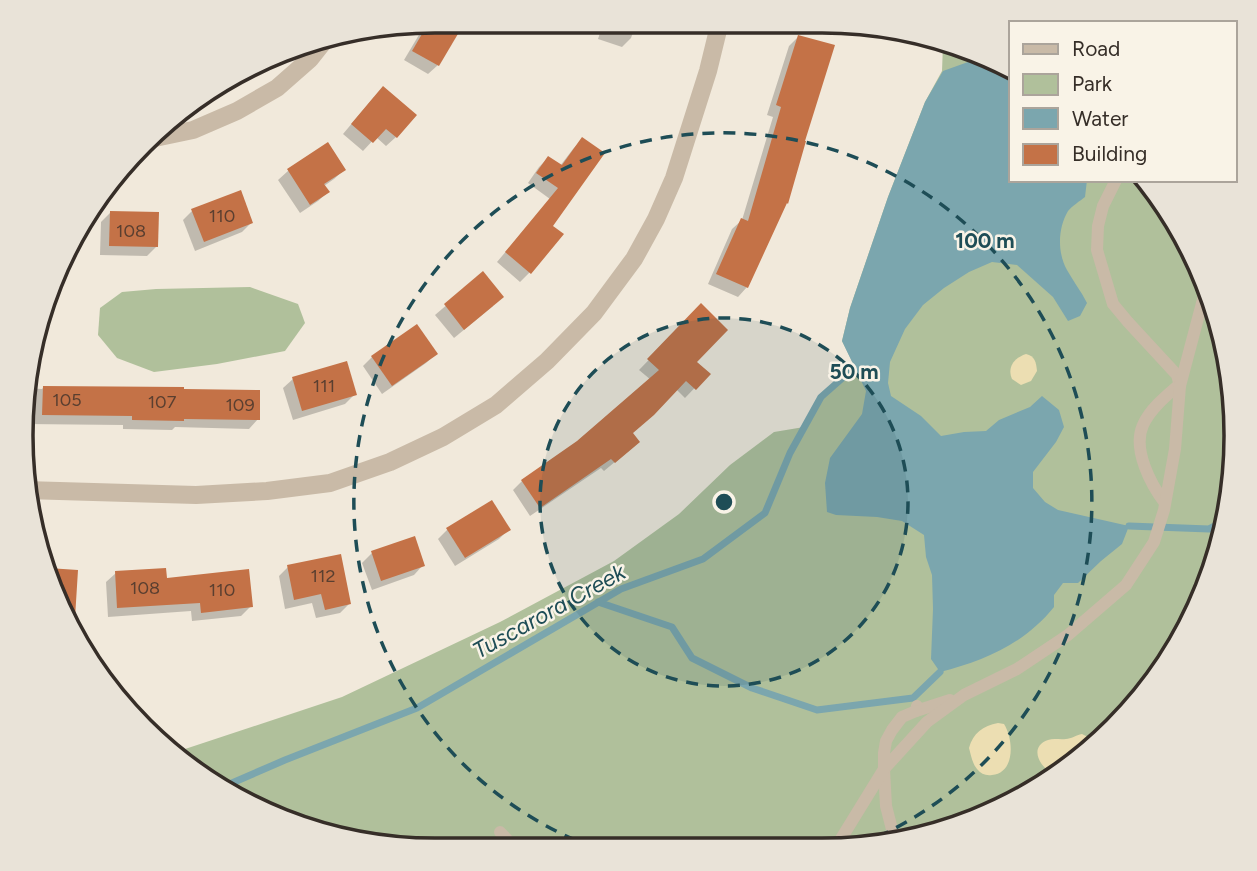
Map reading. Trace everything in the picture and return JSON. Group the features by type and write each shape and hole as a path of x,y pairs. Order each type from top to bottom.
{"street":[{"path":"37,490 196,495 267,491 330,483 390,462 443,438 496,405 547,361 594,313 634,258 656,219 674,178 717,33"},
{"path":"168,135 193,130 237,111 277,88 316,52"}],"lane":[{"path":"1115,182 1103,206 1098,226 1097,250 1113,304 1177,375 1180,385"},
{"path":"842,837 884,769 927,722 964,695 1017,669 1068,635 1126,585 1154,542 1164,507 1175,449 1180,385 1202,305"},
{"path":"1164,507 1143,461 1139,435 1143,423 1155,407 1180,385"},
{"path":"892,831 886,807 884,769 884,753 892,730 902,717 917,708 964,695"},
{"path":"500,832 506,838"}],"green space":[{"path":"943,52 1009,80 1009,182 1134,182 1170,234 1182,258 1202,306 1216,357 1223,409 1223,462 1216,514 1202,565 1182,613 1156,659 1124,701 1087,738 1023,784 975,807 900,830 822,838 436,838 383,834 331,824 282,807 234,784 184,749 342,697 500,622 614,561 679,514 730,465 774,432 804,427 821,397 855,367 842,341 850,308 888,197 925,102 942,71"},
{"path":"250,287 298,304 305,323 285,351 154,372 117,358 98,335 100,308 122,292"}],"sand":[{"path":"1026,354 1034,360 1037,371 1031,381 1021,385 1012,379 1010,371 1015,361"},
{"path":"998,723 1004,724 1010,738 1009,762 1000,773 986,775 975,767 969,748 979,731"},
{"path":"1082,734 1088,737 1046,769 1038,757 1039,747 1050,739 1068,739"}],"water":[{"path":"968,62 1009,80 1009,182 1087,182 1085,197 1068,211 1060,240 1064,263 1087,303 1080,316 1068,321 1053,297 1017,265 992,262 969,272 923,305 905,329 890,362 888,383 891,396 921,416 941,436 986,431 999,420 1030,407 1042,396 1059,410 1064,427 1033,472 1033,488 1045,502 1058,510 1129,526 1122,544 1078,583 1063,583 1054,595 1054,607 1030,631 988,656 940,672 931,659 932,575 926,557 924,535 902,521 827,512 825,483 830,458 862,414 866,391 842,341 850,308 888,197 925,102 943,71"}],"building":[{"path":"458,33 439,66 412,51 422,34"},
{"path":"798,35 835,45 788,204 748,288 716,274 741,218 748,221 781,107 776,105"},
{"path":"383,86 417,115 397,138 386,129 373,143 351,124"},
{"path":"582,137 605,153 553,226 564,234 531,274 505,252 558,188 536,173 548,156 562,165"},
{"path":"328,142 346,170 324,184 330,192 310,205 287,169"},
{"path":"241,190 253,223 204,242 191,209"},
{"path":"110,211 159,212 158,247 109,246"},
{"path":"483,271 504,297 464,330 444,304"},
{"path":"701,303 728,330 697,362 711,374 696,390 686,381 633,433 640,442 615,463 611,459 540,508 521,480 577,441 659,370 647,359"},
{"path":"417,324 438,354 392,386 371,356"},
{"path":"347,361 357,395 302,411 292,377"},
{"path":"43,386 260,390 260,420 132,420 132,416 42,415"},
{"path":"492,500 511,530 465,558 446,528"},
{"path":"415,536 425,566 381,581 371,551"},
{"path":"341,554 351,604 325,610 321,594 294,600 287,565"},
{"path":"166,568 167,578 249,569 253,607 201,613 200,603 117,608 115,571"},
{"path":"56,569 78,570 75,614"}],"waterway":[{"name":"Tuscarora Creek","path":"232,783 417,708 621,589 703,559 765,513 790,453 821,397 855,367"},
{"path":"1129,526 1213,527"},
{"path":"598,602 672,627 692,658 752,688 817,710 913,698 940,672"}]}
